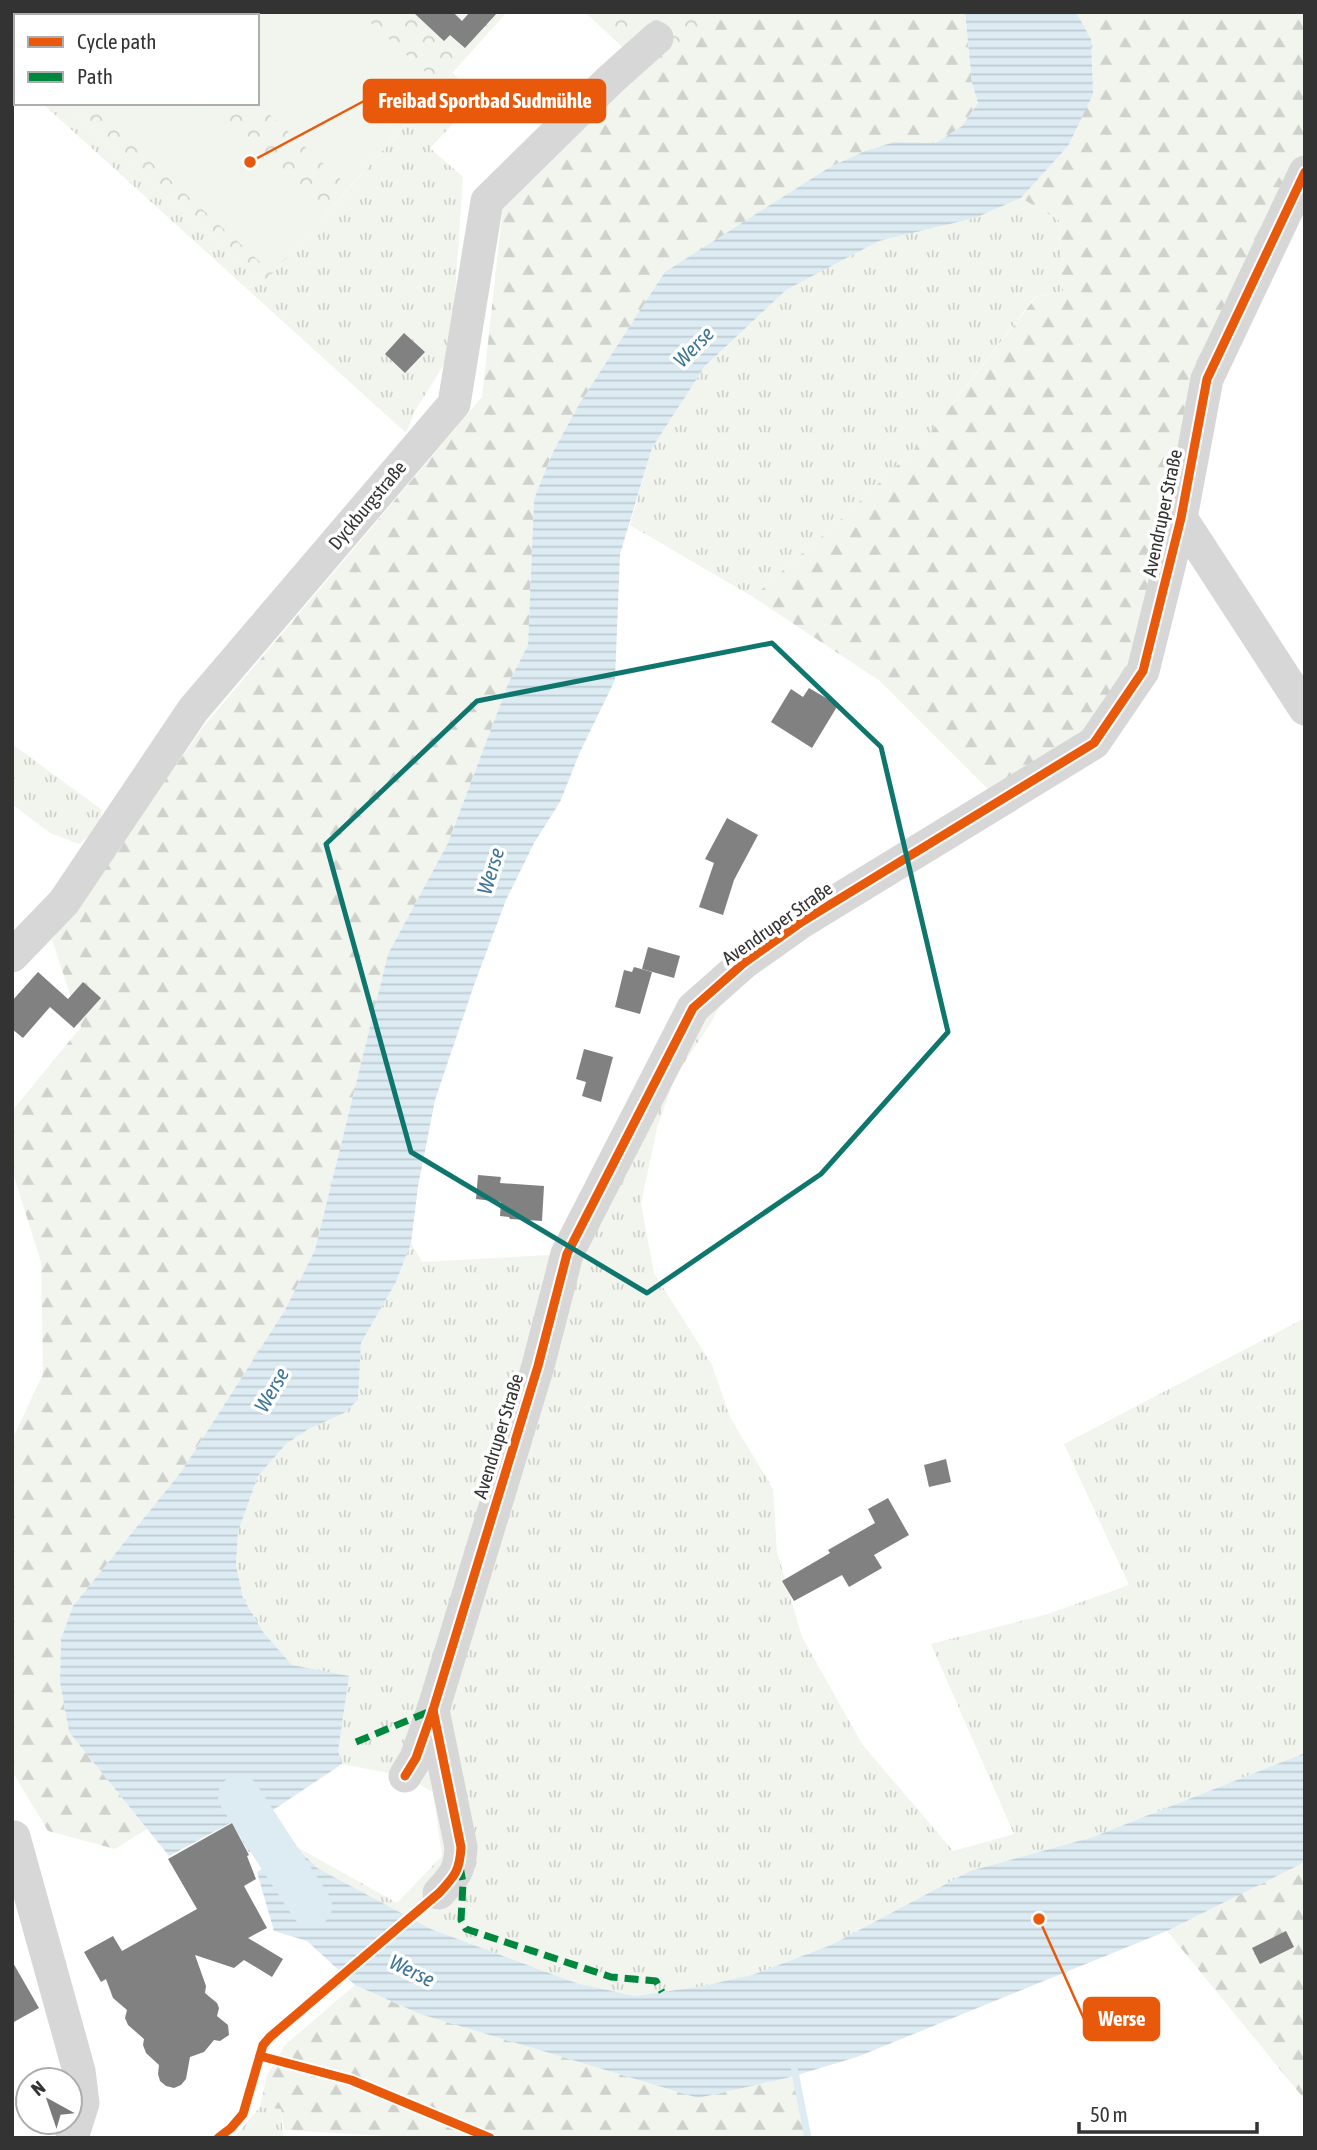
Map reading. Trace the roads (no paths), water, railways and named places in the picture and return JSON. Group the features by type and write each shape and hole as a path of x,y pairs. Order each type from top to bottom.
{"street":[{"name":"Dyckburgstraße","path":"12,956 64,902 193,710 454,404 487,201 610,80 657,38"},
{"name":"Avendruper Straße","path":"439,1893 453,1879 460,1866 461,1847 433,1710 538,1366 567,1254 693,1008 745,962 800,923 1094,743 1143,671 1181,518 1207,379 1305,172"},
{"path":"1181,518 1305,709"},
{"path":"405,1776 416,1758 433,1710"},
{"path":"14,1838 79,2071 83,2103 72,2138"}],"water":[{"path":"965,12 1076,12 1091,39 1093,94 1068,146 1021,198 975,218 879,241 786,290 705,366 652,448 620,554 615,680 580,752 560,802 534,843 506,900 474,985 435,1100 418,1186 411,1243 396,1282 361,1343 358,1400 344,1413 307,1430 286,1444 258,1476 238,1532 236,1565 243,1598 263,1632 292,1665 349,1676 338,1751 342,1764 273,1810 285,1835 249,1853 232,1822 169,1856 69,1732 60,1682 61,1639 73,1606 181,1472 285,1310 315,1250 388,954 448,843 508,684 528,645 534,499 553,452 578,406 665,272 830,167 865,151 894,142 936,143 962,126 978,103 972,83"},
{"path":"1305,1753 1305,1862 1167,1931 857,2057 787,2078 698,2098 420,2014 355,1985 307,1941 274,1931 257,1872 297,1848 317,1868 431,1929 576,1983 635,1996 703,1986 755,1974 831,1945 970,1871 1093,1837"}],"waterway":[{"name":"Werse","path":"239,1796 311,1906"},
{"path":"794,2067 808,2138"}],"place":[{"name":"Freibad Sportbad Sudmühle","path":"250,162"},
{"name":"Werse","path":"1039,1919"}]}
